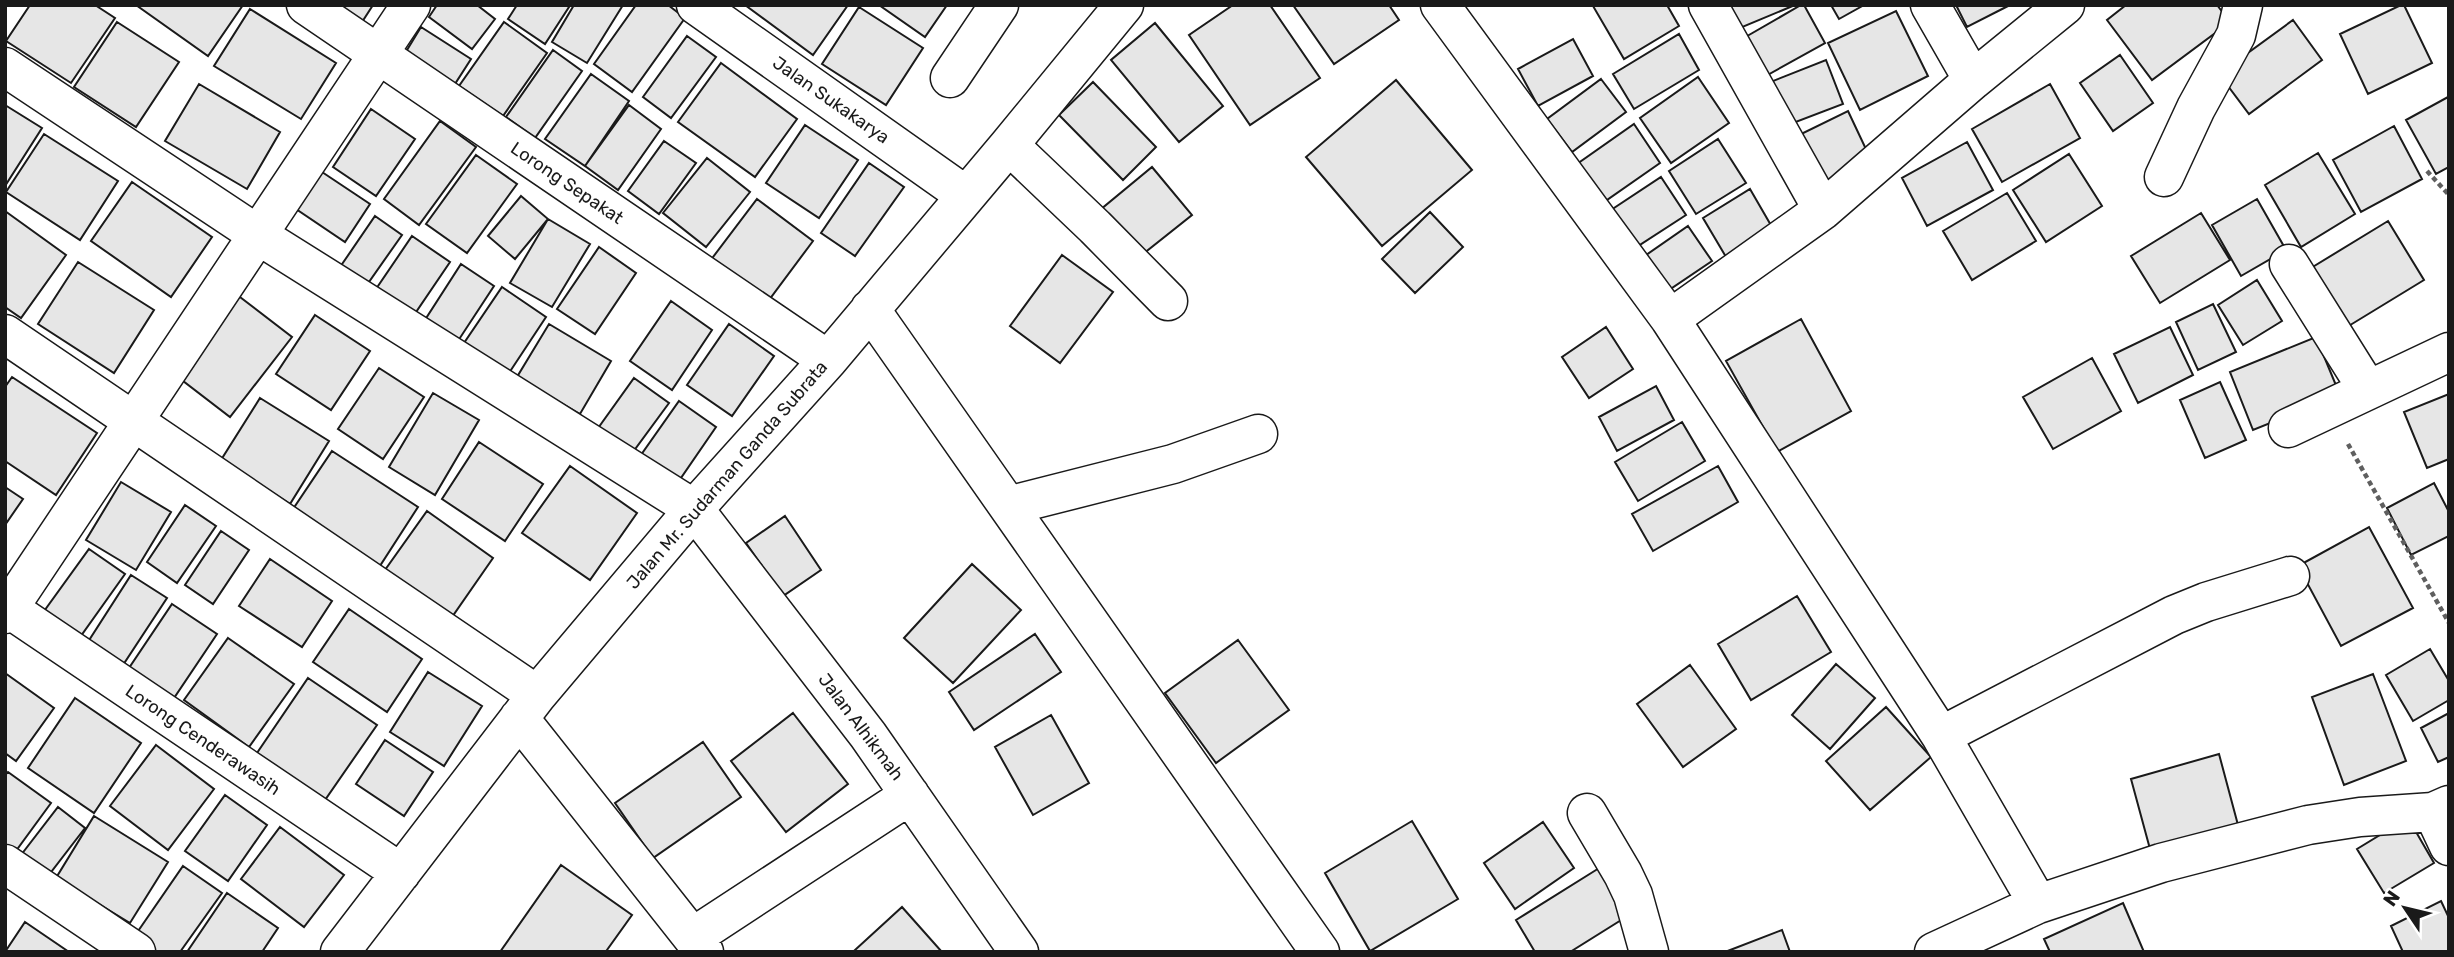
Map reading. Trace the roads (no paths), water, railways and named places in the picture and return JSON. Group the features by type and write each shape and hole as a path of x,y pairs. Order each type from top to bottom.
{"street":[{"name":"Lorong Sepakat","path":"306,5 828,360"},
{"path":"6,610 411,5"},
{"name":"Jalan Sukakarya","path":"696,5 965,195"},
{"path":"950,78 999,5"},
{"name":"Jalan Mr. Sudarman Ganda Subrata","path":"340,952 528,707 694,509 828,360 1124,5"},
{"path":"1440,5 1670,319 1941,736 2038,904"},
{"path":"1708,5 1823,210"},
{"path":"1930,5 1973,80"},
{"path":"1670,319 1823,210 1973,80 2065,5"},
{"path":"2164,177 2196,108 2236,35 2243,5"},
{"path":"5,67 258,235 694,509"},
{"path":"1009,145 1095,226 1168,301"},
{"path":"2289,264 2368,390"},
{"path":"870,309 1320,952"},
{"path":"5,334 133,422 528,707 698,944 910,795"},
{"path":"2288,428 2449,352"},
{"path":"1008,506 1173,464 1258,434"},
{"name":"Jalan Alhikmah","path":"694,509 868,734 1018,952"},
{"path":"1941,736 2174,615 2206,602 2290,576"},
{"name":"Lorong Cenderawasih","path":"6,610 401,873"},
{"path":"1934,952 2038,904 2161,863 2308,825 2441,808 2449,846"},
{"path":"1587,813 1633,895 1649,952"},
{"path":"5,864 136,952"}]}
